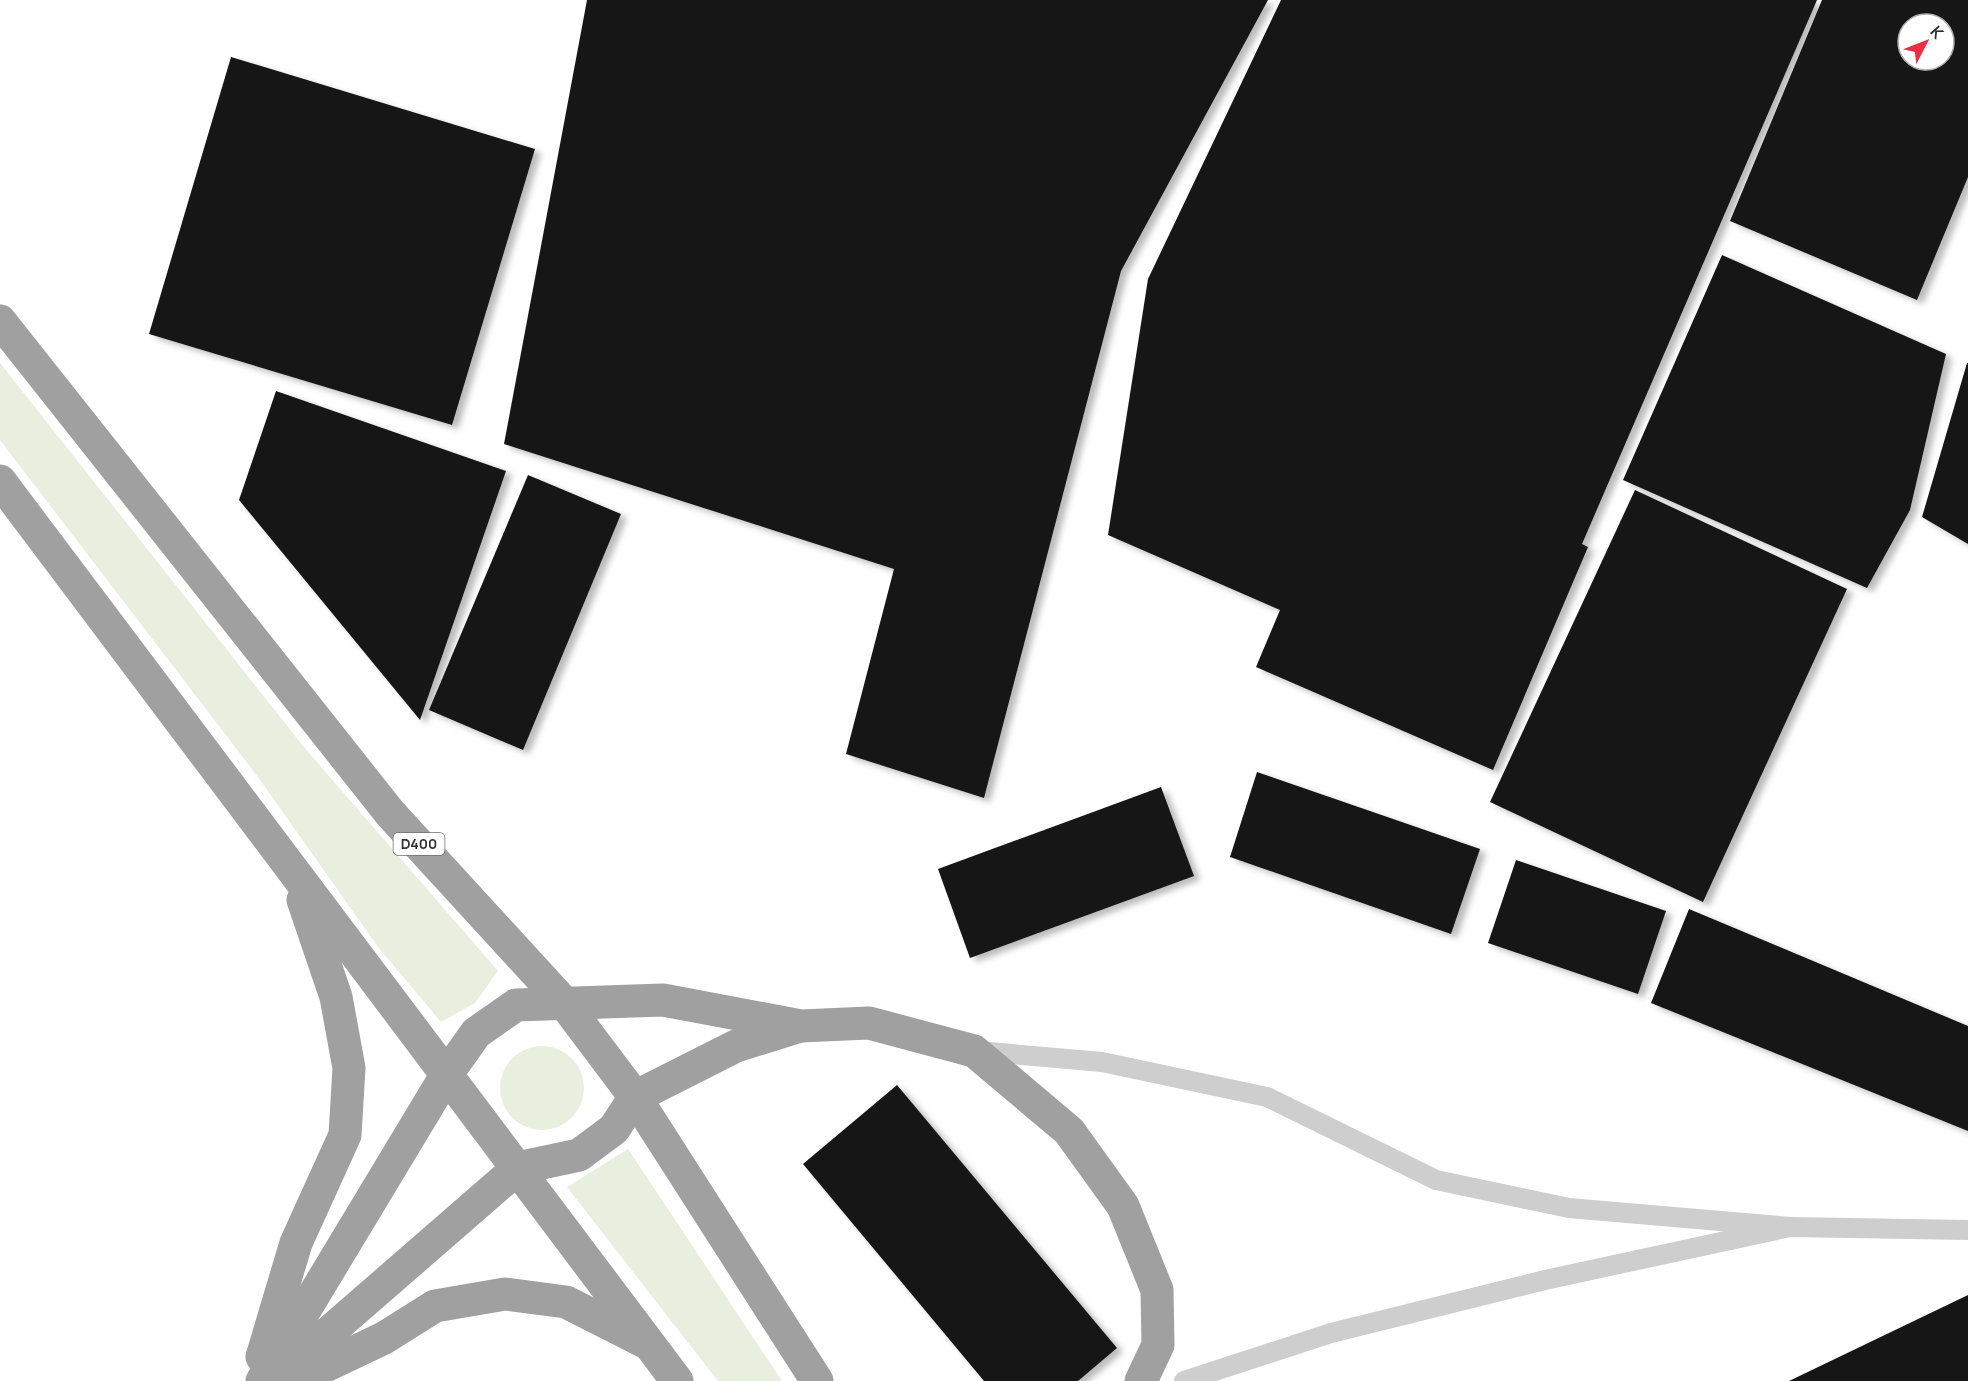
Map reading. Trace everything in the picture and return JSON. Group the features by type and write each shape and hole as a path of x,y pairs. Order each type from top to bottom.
{"highway":[{"name":"D400","path":"0,321 390,813 565,1004 635,1097 817,1381"},
{"path":"0,481 677,1381"},
{"path":"255,1381 296,1243 345,1135 349,1068 336,997 295,875"},
{"path":"262,1381 447,1074 476,1033 516,1005 663,1000 801,1026 869,1023 974,1051 1069,1131 1123,1206 1157,1290 1158,1345 1142,1381"},
{"path":"273,1381 519,1168 579,1155 614,1129 635,1097 736,1046 801,1026"},
{"path":"294,1381 384,1338 435,1306 505,1294 566,1302 649,1344"}],"lane":[{"path":"974,1051 1102,1062 1267,1097 1436,1180 1569,1208 1790,1227 1968,1230"},
{"path":"1184,1381 1331,1333 1545,1280 1790,1227"}],"green space":[{"path":"0,363 303,746 498,971 475,1003 441,1022 378,947 258,777 0,440"},
{"path":"534,1046 550,1046 566,1053 577,1064 584,1080 581,1104 572,1118 550,1130 534,1130 518,1123 507,1112 500,1096 500,1080 507,1064 518,1053"},
{"path":"628,1149 782,1381 718,1381 567,1187"}],"building":[{"path":"587,0 1268,0 1121,271 984,798 846,754 894,569 504,444"},
{"path":"1281,0 1817,0 1582,544 1588,547 1493,770 1256,667 1280,610 1108,535 1148,279"},
{"path":"1822,0 1968,0 1968,177 1917,300 1730,221"},
{"path":"231,57 535,149 452,425 149,334"},
{"path":"1722,255 1946,354 1910,510 1867,588 1623,480"},
{"path":"1968,363 1968,544 1922,517"},
{"path":"276,391 506,471 420,720 239,500"},
{"path":"528,475 621,514 523,750 429,710"},
{"path":"1635,490 1847,589 1703,902 1490,802"},
{"path":"1257,772 1480,849 1451,934 1230,857"},
{"path":"1161,787 1194,876 970,958 938,869"},
{"path":"1516,860 1666,911 1638,994 1488,943"},
{"path":"1689,909 1968,1026 1968,1131 1651,1003"},
{"path":"897,1085 1117,1348 1078,1381 984,1381 803,1164"},
{"path":"1968,1295 1968,1381 1789,1381"}]}
